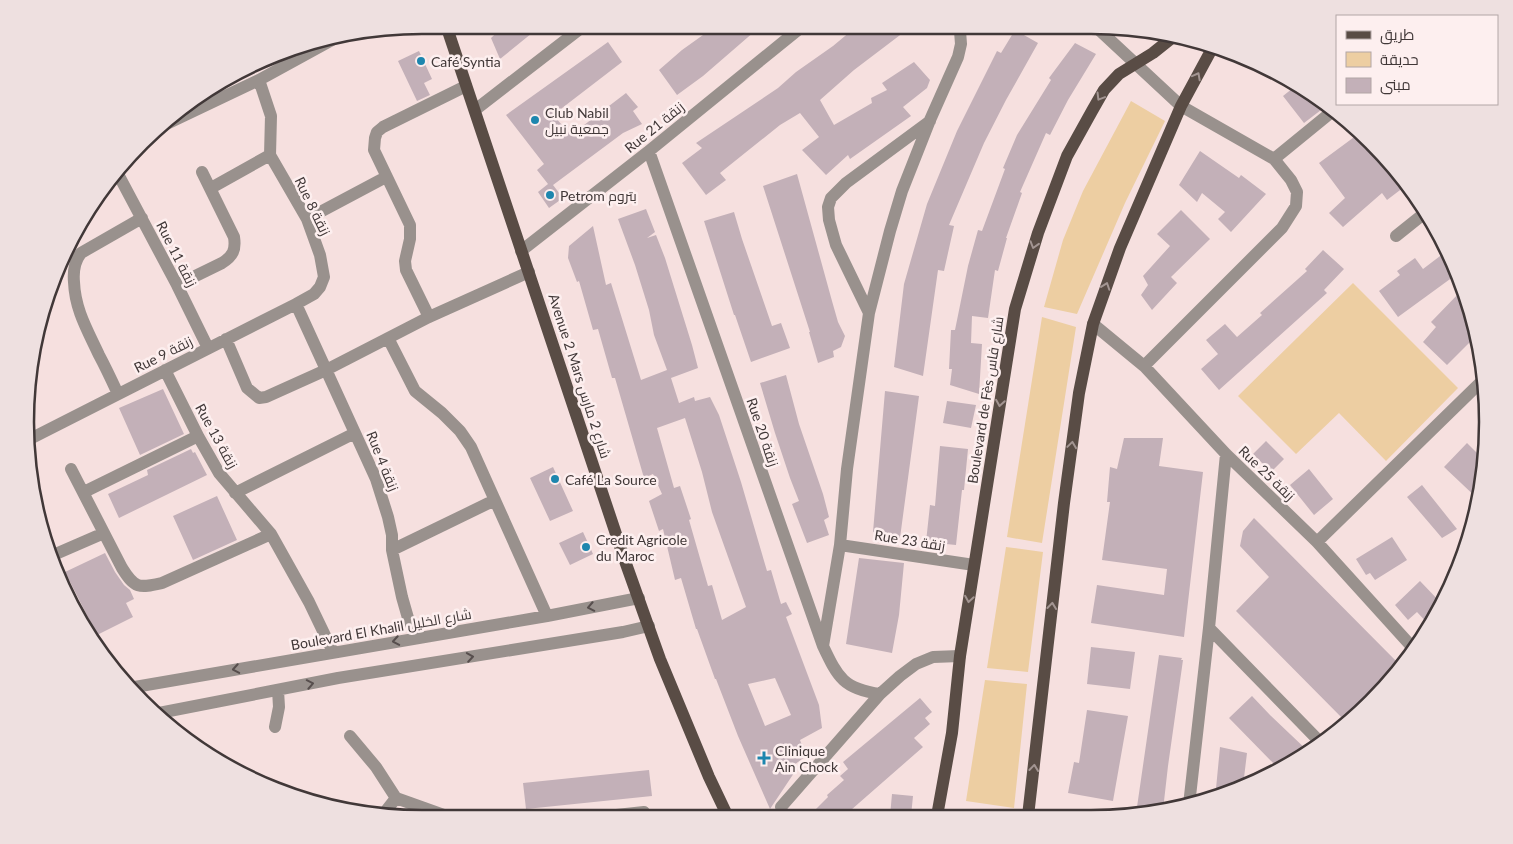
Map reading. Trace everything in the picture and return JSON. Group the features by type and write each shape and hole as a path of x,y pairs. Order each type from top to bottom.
{"main road":[{"name":"Avenue 2 Mars شارع 2 مارس","path":"449,34 638,598 664,668 725,810"},
{"name":"Boulevard de Fès شارع فاس","path":"938,810 952,733 960,656 1015,309 1038,232 1067,156 1092,111 1104,90 1119,74 1153,53 1167,41"},
{"path":"1029,810 1066,485 1079,393 1093,324 1120,248 1181,106 1210,52"}],"street":[{"path":"475,110 573,34"},
{"name":"Rue 21 زنقة","path":"521,251 794,34"},
{"path":"823,646 840,545 848,468 870,313 902,191 930,120 958,57 961,44 960,34"},
{"path":"1104,35 1181,106 1274,158 1291,180 1297,192 1296,206 1282,228 1144,366"},
{"path":"184,116 259,80 316,49"},
{"path":"211,188 270,155 270,116 259,80"},
{"path":"429,317 406,270 405,261 410,239 410,225 374,150 374,144 377,132 382,127 466,86"},
{"path":"1274,158 1328,115"},
{"path":"870,313 836,245 829,220 828,207 831,198 846,183 930,120"},
{"name":"Rue 20 زنقة","path":"649,151 823,646 834,670 844,682 862,692 880,694"},
{"name":"Rue 8 زنقة","path":"270,155 307,219 320,255 324,277 320,287 314,294"},
{"path":"177,286 229,259 234,253 234,237 202,172"},
{"path":"307,219 386,177"},
{"name":"Rue 11 زنقة","path":"120,178 208,348"},
{"path":"1396,236 1420,217"},
{"path":"118,394 82,321 74,293 74,267 76,259 81,253 142,218"},
{"path":"226,340 247,388 258,398 266,397 326,370 429,317 529,272"},
{"name":"Rue 9 زنقة","path":"35,437 314,294"},
{"name":"Rue 4 زنقة","path":"296,304 376,479 388,517 392,550 408,618 417,638"},
{"name":"Rue 25 زنقة","path":"1093,324 1144,366 1226,454 1317,542 1409,644"},
{"path":"388,338 415,391 425,401 442,412 460,431 471,447 547,616"},
{"name":"Rue 13 زنقة","path":"165,370 219,473 271,534 309,602 333,652"},
{"path":"1317,542 1477,385"},
{"path":"235,492 356,433"},
{"path":"84,492 198,436"},
{"path":"1190,797 1226,454"},
{"path":"71,469 129,580 135,585 146,587 162,583 271,534"},
{"path":"392,550 495,500"},
{"path":"57,554 104,534"},
{"name":"Rue 23 زنقة","path":"840,545 974,566"},
{"name":"Boulevard El Khalil شارع الخليل","path":"138,686 547,616 638,598"},
{"path":"164,712 338,678 623,632 649,626"},
{"path":"1209,628 1316,738"},
{"path":"781,807 880,694 900,676 916,664 933,657 960,656"},
{"path":"275,727 279,707 278,690"},
{"path":"350,736 376,767 396,798 430,810"},
{"path":"388,808 396,798"}],"green space":[{"path":"1131,101 1165,121 1125,203 1077,314 1044,307 1063,240 1083,191"},
{"path":"1353,283 1458,388 1386,461 1339,413 1296,454 1238,396"},
{"path":"1042,317 1076,327 1042,543 1007,537"},
{"path":"1006,547 1043,552 1028,672 987,668"},
{"path":"985,680 1027,684 1014,808 966,801"}],"building":[{"path":"495,34 531,34 500,59 491,38"},
{"path":"704,34 752,34 703,76 677,95 659,70"},
{"path":"847,34 901,34 854,70 820,100 834,125 872,103 871,98 887,90 882,83 914,62 930,80 927,88 903,107 911,116 850,159 848,155 826,175 802,150 819,137 800,113 780,125 720,173 726,180 706,195 682,163 702,148 696,143 778,88 796,72"},
{"path":"1013,34 1022,34 1038,43 984,143 949,225 954,226 944,271 938,270 923,376 894,367 904,284 927,204 957,131 997,51 1001,53"},
{"path":"608,42 622,62 553,115 571,135 626,93 638,107 633,111 642,124 623,133 553,185 563,198 549,208 538,192 548,184 537,170 544,164 506,115"},
{"path":"1075,43 1096,54 1068,100 1050,135 1046,133 1020,192 1022,193 1006,238 998,271 995,270 988,318 972,316 971,343 982,344 979,394 950,385 952,369 949,369 951,330 955,330 968,266 978,230 982,231 1005,169 1003,168 1017,135 1051,80 1049,78"},
{"path":"419,51 432,79 424,83 430,95 417,101 398,61"},
{"path":"1291,90 1321,110 1304,123 1283,96"},
{"path":"1355,137 1383,166 1401,189 1387,200 1382,193 1343,227 1329,213 1345,198 1319,163"},
{"path":"1200,151 1239,178 1241,175 1266,194 1231,232 1218,219 1225,212 1202,193 1197,202 1179,185"},
{"path":"797,174 838,322 845,336 841,347 833,351 834,357 818,363 810,332 763,186"},
{"path":"646,209 655,232 647,238 656,235 665,258 698,368 671,378 679,403 694,397 695,401 710,397 719,415 767,571 771,570 781,604 786,602 792,614 786,617 819,705 822,728 800,740 806,756 790,768 794,773 770,809 715,679 696,629 681,578 675,580 663,529 659,531 649,501 662,494 653,474 644,478 615,378 612,378 598,329 593,330 579,281 577,282 568,258 569,246 593,226 606,285 611,283 641,380 667,370 654,335 649,310 635,265 618,219","holes":["685,418 712,512 746,607 722,620 712,585 708,586 689,520 691,519 680,486 674,488 657,428","775,678 791,715 765,726 748,684"]},
{"path":"1181,210 1210,239 1171,277 1177,283 1152,310 1141,295 1148,285 1143,276 1170,246 1157,234"},
{"path":"734,212 772,326 781,323 790,348 751,362 704,221"},
{"path":"1323,250 1344,269 1324,290 1327,293 1219,390 1201,369 1218,354 1206,340 1225,324 1237,337 1262,315 1260,313 1307,271 1305,269"},
{"path":"1441,255 1452,278 1398,317 1379,291 1400,275 1397,271 1415,258 1423,269"},
{"path":"1458,294 1471,341 1447,365 1423,342 1436,327 1431,322"},
{"path":"786,375 799,424 829,517 824,520 829,535 807,543 792,504 799,501 760,383"},
{"path":"163,389 184,434 140,455 119,408"},
{"path":"885,391 919,396 900,538 873,532"},
{"path":"947,401 976,405 971,428 943,423"},
{"path":"1124,438 1163,438 1159,466 1203,472 1184,637 1091,623 1097,585 1164,595 1167,569 1102,560 1110,502 1107,502 1110,467 1117,469"},
{"path":"1266,441 1284,459 1271,472 1253,454"},
{"path":"1467,443 1478,454 1473,494 1444,467"},
{"path":"940,446 968,449 956,545 926,542 930,505 935,506"},
{"path":"191,449 193,453 195,452 207,475 119,518 108,494 148,475 147,470"},
{"path":"553,467 573,511 550,521 530,478"},
{"path":"1309,469 1333,499 1314,515 1290,485"},
{"path":"1422,485 1457,529 1442,538 1407,497"},
{"path":"217,496 237,540 193,560 173,516"},
{"path":"1254,518 1396,661 1366,697 1342,718 1236,611 1269,577 1240,546 1243,531"},
{"path":"583,532 593,554 570,565 559,543"},
{"path":"1392,537 1407,560 1375,580 1370,573 1366,575 1356,559"},
{"path":"105,553 115,572 130,590 134,599 126,603 133,617 97,635 65,572"},
{"path":"859,558 904,563 899,615 892,653 846,644"},
{"path":"1420,581 1437,598 1425,620 1417,612 1408,620 1395,605"},
{"path":"1091,647 1135,652 1130,689 1087,684"},
{"path":"1159,655 1182,658 1164,804 1137,807"},
{"path":"1252,696 1304,747 1274,764 1229,718"},
{"path":"920,698 932,712 925,718 930,724 914,738 923,747 851,810 815,810 828,797 827,795 844,780 840,776 848,769 843,762"},
{"path":"1087,710 1128,716 1113,801 1068,793 1074,762 1079,763"},
{"path":"1220,747 1247,753 1244,779 1216,790"},
{"path":"649,770 652,796 526,809 523,783"},
{"path":"892,794 913,796 912,810 891,810"}],"place":[{"name":"Café Syntia","path":"421,61"},
{"name":"Club Nabil جمعية نبيل","path":"535,120"},
{"name":"Petrom بتروم","path":"550,195"},
{"name":"Café La Source","path":"555,479"},
{"name":"Credit Agricole du Maroc","path":"586,547"},
{"name":"Clinique Ain Chock","path":"764,758"}]}
